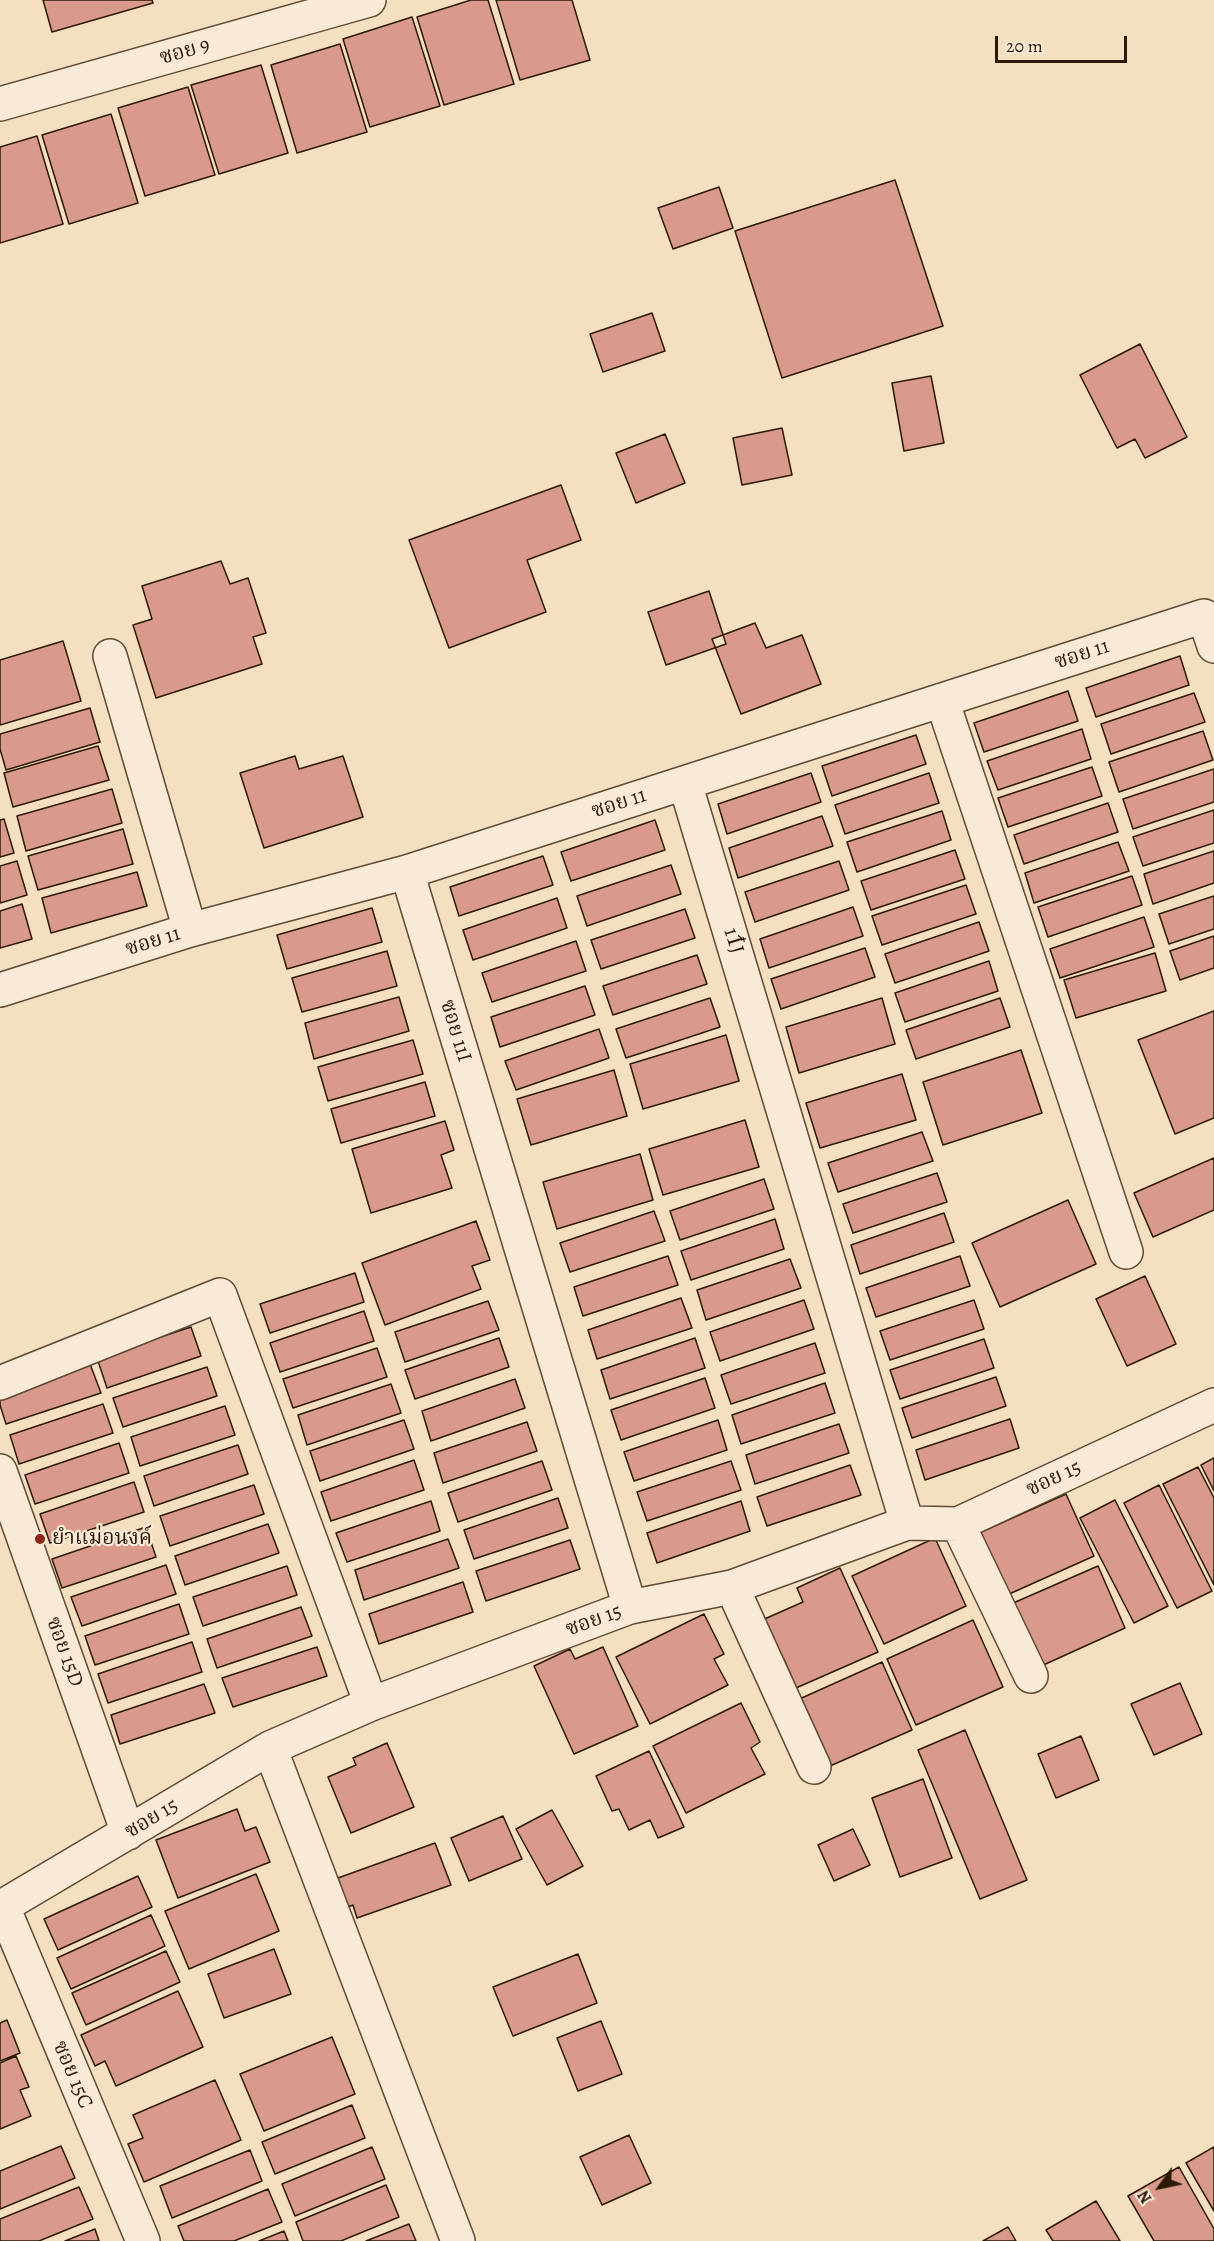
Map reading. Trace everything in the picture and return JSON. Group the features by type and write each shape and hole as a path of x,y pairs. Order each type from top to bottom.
{"street":[{"name":"ซอย 9","path":"0,105 369,0"},
{"name":"ซอย 11","path":"0,990 190,930 407,872 1204,616 1214,646"},
{"path":"110,656 190,930"},
{"path":"942,700 1126,1252"},
{"name":"11๋J","path":"685,783 907,1523"},
{"name":"ซอย 11I","path":"407,872 630,1607"},
{"path":"0,1383 220,1295 371,1704"},
{"name":"ซอย 15","path":"1,1908 270,1748 371,1704 630,1607 732,1587 907,1523 958,1524 1214,1405"},
{"name":"ซอย 15D","path":"0,1471 128,1833"},
{"path":"958,1524 1031,1676"},
{"path":"732,1587 814,1767"},
{"path":"270,1748 458,2241"},
{"name":"ซอย 15C","path":"1,1908 144,2241"}],"building":[{"path":"43,0 152,0 153,3 52,32"},
{"path":"471,0 488,0 514,84 444,105 417,17"},
{"path":"496,0 572,0 590,60 520,80"},
{"path":"412,17 440,106 370,127 343,39"},
{"path":"340,44 367,132 297,153 271,65"},
{"path":"261,65 288,153 219,174 191,85"},
{"path":"188,87 215,175 145,196 118,108"},
{"path":"111,114 138,203 69,224 42,135"},
{"path":"37,136 63,224 0,243 0,147"},
{"path":"895,180 943,326 782,378 735,231"},
{"path":"719,187 733,228 673,249 658,208"},
{"path":"652,313 665,351 603,372 590,334"},
{"path":"1140,344 1187,437 1145,458 1135,439 1117,448 1080,375"},
{"path":"931,376 944,443 904,451 892,383"},
{"path":"782,428 792,475 742,485 733,438"},
{"path":"665,434 685,483 636,503 616,453"},
{"path":"561,485 581,540 527,560 546,612 449,648 409,540"},
{"path":"221,561 230,584 248,578 266,633 253,637 262,664 156,698 133,625 152,619 142,586"},
{"path":"709,591 726,644 666,665 648,612"},
{"path":"755,623 766,648 802,635 821,684 741,714 712,639"},
{"path":"63,641 81,701 0,725 0,660"},
{"path":"1180,656 1189,685 1096,717 1086,688"},
{"path":"1068,691 1078,721 984,752 974,723"},
{"path":"1194,693 1205,722 1111,754 1101,724"},
{"path":"90,708 100,742 6,770 0,749 0,734"},
{"path":"1082,729 1091,759 998,790 987,761"},
{"path":"1203,731 1213,760 1119,792 1109,762"},
{"path":"916,735 926,764 832,796 822,766"},
{"path":"98,746 109,780 13,807 4,773"},
{"path":"295,756 299,769 343,756 363,817 264,848 240,773"},
{"path":"1092,767 1102,796 1008,827 998,798"},
{"path":"1214,769 1214,802 1133,829 1123,799"},
{"path":"811,773 821,802 727,834 718,804"},
{"path":"929,773 939,803 845,834 835,805"},
{"path":"112,789 122,823 26,851 17,816"},
{"path":"1108,803 1118,832 1024,864 1014,835"},
{"path":"1214,810 1214,843 1143,866 1133,837"},
{"path":"942,811 951,840 857,872 847,842"},
{"path":"822,816 833,846 738,878 729,848"},
{"path":"4,819 14,853 0,857 0,820"},
{"path":"655,820 665,850 571,881 561,852"},
{"path":"123,829 133,864 38,890 28,856"},
{"path":"1118,842 1129,871 1034,903 1025,873"},
{"path":"955,850 965,879 871,910 861,881"},
{"path":"1214,851 1214,883 1153,904 1144,874"},
{"path":"543,856 553,885 459,916 450,887"},
{"path":"17,861 27,895 0,903 0,866"},
{"path":"839,861 849,890 755,922 745,892"},
{"path":"671,865 681,894 587,926 577,896"},
{"path":"137,872 147,906 51,933 42,898"},
{"path":"1132,876 1142,905 1048,937 1038,907"},
{"path":"966,885 976,914 882,945 872,916"},
{"path":"1214,896 1214,929 1169,944 1159,914"},
{"path":"557,898 567,928 473,960 463,930"},
{"path":"22,904 32,939 0,948 0,911"},
{"path":"853,907 863,936 769,968 760,939"},
{"path":"372,908 382,942 287,969 277,935"},
{"path":"685,909 695,938 601,969 591,940"},
{"path":"1144,917 1154,947 1060,978 1050,949"},
{"path":"979,922 989,951 895,983 885,954"},
{"path":"1214,936 1214,968 1180,980 1170,951"},
{"path":"576,941 586,971 492,1002 482,973"},
{"path":"865,948 875,977 781,1009 771,979"},
{"path":"387,951 397,986 302,1012 292,978"},
{"path":"1155,953 1166,991 1076,1018 1064,980"},
{"path":"697,955 707,984 613,1015 603,986"},
{"path":"989,961 998,991 905,1022 895,993"},
{"path":"585,986 595,1015 500,1047 491,1017"},
{"path":"399,997 409,1031 314,1059 305,1023"},
{"path":"710,998 720,1027 626,1058 616,1029"},
{"path":"882,998 895,1044 799,1073 786,1027"},
{"path":"1000,998 1010,1027 916,1059 906,1030"},
{"path":"1214,1011 1214,1118 1175,1134 1138,1040"},
{"path":"599,1029 609,1058 516,1090 505,1061"},
{"path":"726,1035 739,1081 643,1109 630,1064"},
{"path":"413,1040 423,1074 328,1101 318,1067"},
{"path":"1021,1050 1042,1113 943,1145 923,1082"},
{"path":"614,1070 627,1116 531,1145 517,1099"},
{"path":"902,1074 916,1120 820,1148 806,1103"},
{"path":"425,1082 435,1116 341,1143 331,1109"},
{"path":"745,1120 759,1167 663,1195 649,1149"},
{"path":"445,1121 454,1150 441,1155 452,1188 371,1213 352,1149"},
{"path":"922,1132 933,1161 838,1192 828,1163"},
{"path":"640,1154 653,1200 557,1229 543,1182"},
{"path":"1214,1158 1214,1210 1153,1237 1134,1193"},
{"path":"937,1173 947,1202 853,1233 843,1204"},
{"path":"764,1179 774,1209 680,1240 670,1211"},
{"path":"1068,1200 1096,1264 1000,1307 972,1243"},
{"path":"654,1211 665,1241 570,1272 560,1243"},
{"path":"944,1213 954,1242 860,1274 851,1245"},
{"path":"775,1219 784,1249 691,1280 681,1251"},
{"path":"476,1221 490,1260 472,1266 481,1289 385,1325 362,1263"},
{"path":"668,1256 678,1285 583,1316 574,1287"},
{"path":"960,1256 970,1286 876,1317 866,1288"},
{"path":"790,1259 801,1288 706,1320 697,1290"},
{"path":"355,1273 364,1302 270,1333 260,1304"},
{"path":"1145,1276 1176,1344 1127,1366 1096,1299"},
{"path":"681,1298 692,1328 597,1359 588,1330"},
{"path":"804,1300 814,1329 720,1361 710,1332"},
{"path":"974,1300 984,1329 890,1360 880,1331"},
{"path":"488,1301 499,1330 405,1362 395,1332"},
{"path":"364,1311 374,1341 280,1372 270,1343"},
{"path":"191,1327 201,1356 107,1388 97,1358"},
{"path":"499,1338 509,1367 415,1399 405,1370"},
{"path":"695,1338 705,1368 610,1399 601,1370"},
{"path":"984,1339 994,1368 900,1399 890,1370"},
{"path":"815,1343 825,1373 731,1404 721,1375"},
{"path":"377,1348 387,1377 293,1408 283,1379"},
{"path":"90,1364 101,1393 6,1424 0,1405 0,1394"},
{"path":"207,1367 217,1396 123,1427 113,1398"},
{"path":"996,1377 1006,1406 912,1438 902,1408"},
{"path":"705,1378 715,1408 621,1440 611,1410"},
{"path":"515,1379 525,1408 431,1441 422,1411"},
{"path":"825,1383 835,1413 741,1444 732,1415"},
{"path":"391,1384 401,1413 307,1445 298,1415"},
{"path":"103,1404 113,1433 19,1464 10,1435"},
{"path":"225,1406 235,1435 140,1466 131,1437"},
{"path":"1010,1419 1019,1448 925,1480 916,1450"},
{"path":"404,1420 414,1449 320,1481 310,1451"},
{"path":"718,1420 727,1450 634,1481 624,1452"},
{"path":"527,1422 537,1451 443,1483 434,1453"},
{"path":"839,1424 849,1453 755,1484 746,1455"},
{"path":"119,1443 129,1473 35,1504 25,1475"},
{"path":"238,1445 248,1474 154,1506 144,1476"},
{"path":"1214,1458 1214,1491 1201,1465"},
{"path":"414,1460 424,1490 331,1521 321,1492"},
{"path":"542,1461 552,1490 458,1522 448,1493"},
{"path":"731,1461 741,1490 647,1521 637,1492"},
{"path":"850,1465 861,1495 767,1526 757,1497"},
{"path":"1198,1467 1214,1498 1214,1585 1163,1484"},
{"path":"134,1482 144,1512 50,1543 40,1514"},
{"path":"254,1485 264,1514 170,1546 160,1516"},
{"path":"1159,1485 1212,1591 1177,1608 1124,1503"},
{"path":"1066,1494 1094,1556 1007,1595 979,1533"},
{"path":"558,1498 568,1528 474,1559 464,1530"},
{"path":"1115,1500 1168,1606 1134,1623 1080,1518"},
{"path":"431,1501 440,1531 347,1562 336,1533"},
{"path":"741,1501 750,1531 657,1563 647,1533"},
{"path":"268,1524 279,1553 185,1585 175,1556"},
{"path":"146,1527 156,1557 62,1588 52,1559"},
{"path":"935,1538 966,1606 884,1644 852,1576"},
{"path":"448,1539 459,1568 364,1600 355,1570"},
{"path":"570,1540 580,1569 486,1601 476,1571"},
{"path":"166,1565 176,1594 82,1626 71,1597"},
{"path":"287,1566 297,1595 203,1626 193,1597"},
{"path":"1098,1566 1125,1628 1039,1667 1011,1604"},
{"path":"840,1568 878,1652 796,1688 784,1659 778,1662 760,1621 803,1602 797,1588"},
{"path":"463,1582 473,1612 379,1644 369,1614"},
{"path":"179,1604 189,1634 95,1665 85,1636"},
{"path":"301,1607 312,1636 217,1668 207,1639"},
{"path":"704,1614 724,1654 714,1659 728,1685 650,1724 616,1657"},
{"path":"973,1620 1003,1687 916,1725 887,1659"},
{"path":"192,1642 202,1672 108,1703 98,1674"},
{"path":"317,1647 327,1676 233,1707 222,1678"},
{"path":"603,1647 638,1726 574,1754 534,1666 570,1649 575,1659"},
{"path":"882,1662 912,1730 830,1766 795,1701"},
{"path":"1180,1683 1202,1734 1154,1755 1131,1704"},
{"path":"204,1684 215,1713 120,1744 111,1715"},
{"path":"741,1703 760,1742 751,1748 765,1774 686,1813 653,1746"},
{"path":"965,1730 1027,1880 980,1899 918,1750"},
{"path":"1081,1736 1099,1780 1056,1798 1038,1754"},
{"path":"387,1743 414,1807 351,1833 328,1777 356,1765 353,1758"},
{"path":"649,1751 684,1827 658,1838 650,1820 629,1830 619,1809 612,1811 596,1776"},
{"path":"923,1779 952,1858 900,1877 872,1798"},
{"path":"237,1809 245,1831 256,1827 270,1862 178,1898 156,1840"},
{"path":"552,1810 583,1866 547,1885 516,1829"},
{"path":"503,1816 522,1859 469,1881 451,1838"},
{"path":"853,1829 870,1865 834,1881 818,1845"},
{"path":"435,1843 451,1885 357,1918 353,1905 348,1907 338,1878"},
{"path":"256,1874 279,1931 189,1969 165,1911"},
{"path":"138,1876 152,1907 58,1950 44,1919"},
{"path":"151,1915 165,1946 71,1989 57,1958"},
{"path":"274,1949 291,1994 224,2018 208,1974"},
{"path":"166,1951 180,1982 86,2025 72,1993"},
{"path":"578,1954 597,2003 513,2036 493,1987"},
{"path":"178,1991 203,2047 116,2086 105,2061 95,2066 81,2035"},
{"path":"7,2020 20,2053 0,2061 0,2023"},
{"path":"601,2021 622,2074 578,2091 557,2038"},
{"path":"332,2037 355,2094 264,2131 240,2074"},
{"path":"16,2056 29,2087 20,2090 31,2116 0,2129 0,2063"},
{"path":"215,2080 241,2140 144,2182 128,2144 143,2138 133,2115"},
{"path":"352,2105 365,2138 275,2174 262,2142"},
{"path":"629,2135 651,2183 602,2205 580,2157"},
{"path":"61,2146 75,2178 0,2209 0,2171"},
{"path":"372,2147 385,2179 295,2216 282,2184"},
{"path":"1214,2147 1214,2211 1186,2163"},
{"path":"250,2150 262,2181 172,2218 160,2186"},
{"path":"1179,2167 1214,2229 1214,2241 1154,2241 1128,2196"},
{"path":"386,2185 399,2217 341,2241 303,2241 296,2222"},
{"path":"79,2187 93,2219 39,2241 0,2241 0,2219"},
{"path":"268,2189 282,2222 234,2241 184,2241 178,2226"},
{"path":"1096,2201 1120,2241 1053,2241 1046,2230"},
{"path":"409,2224 416,2241 366,2241"},
{"path":"1008,2227 1016,2241 983,2241"},
{"path":"95,2229 99,2241 65,2241"},
{"path":"284,2231 288,2241 259,2241"}],"place":[{"name":"ยำแม่อนงค์","path":"40,1539"}]}
